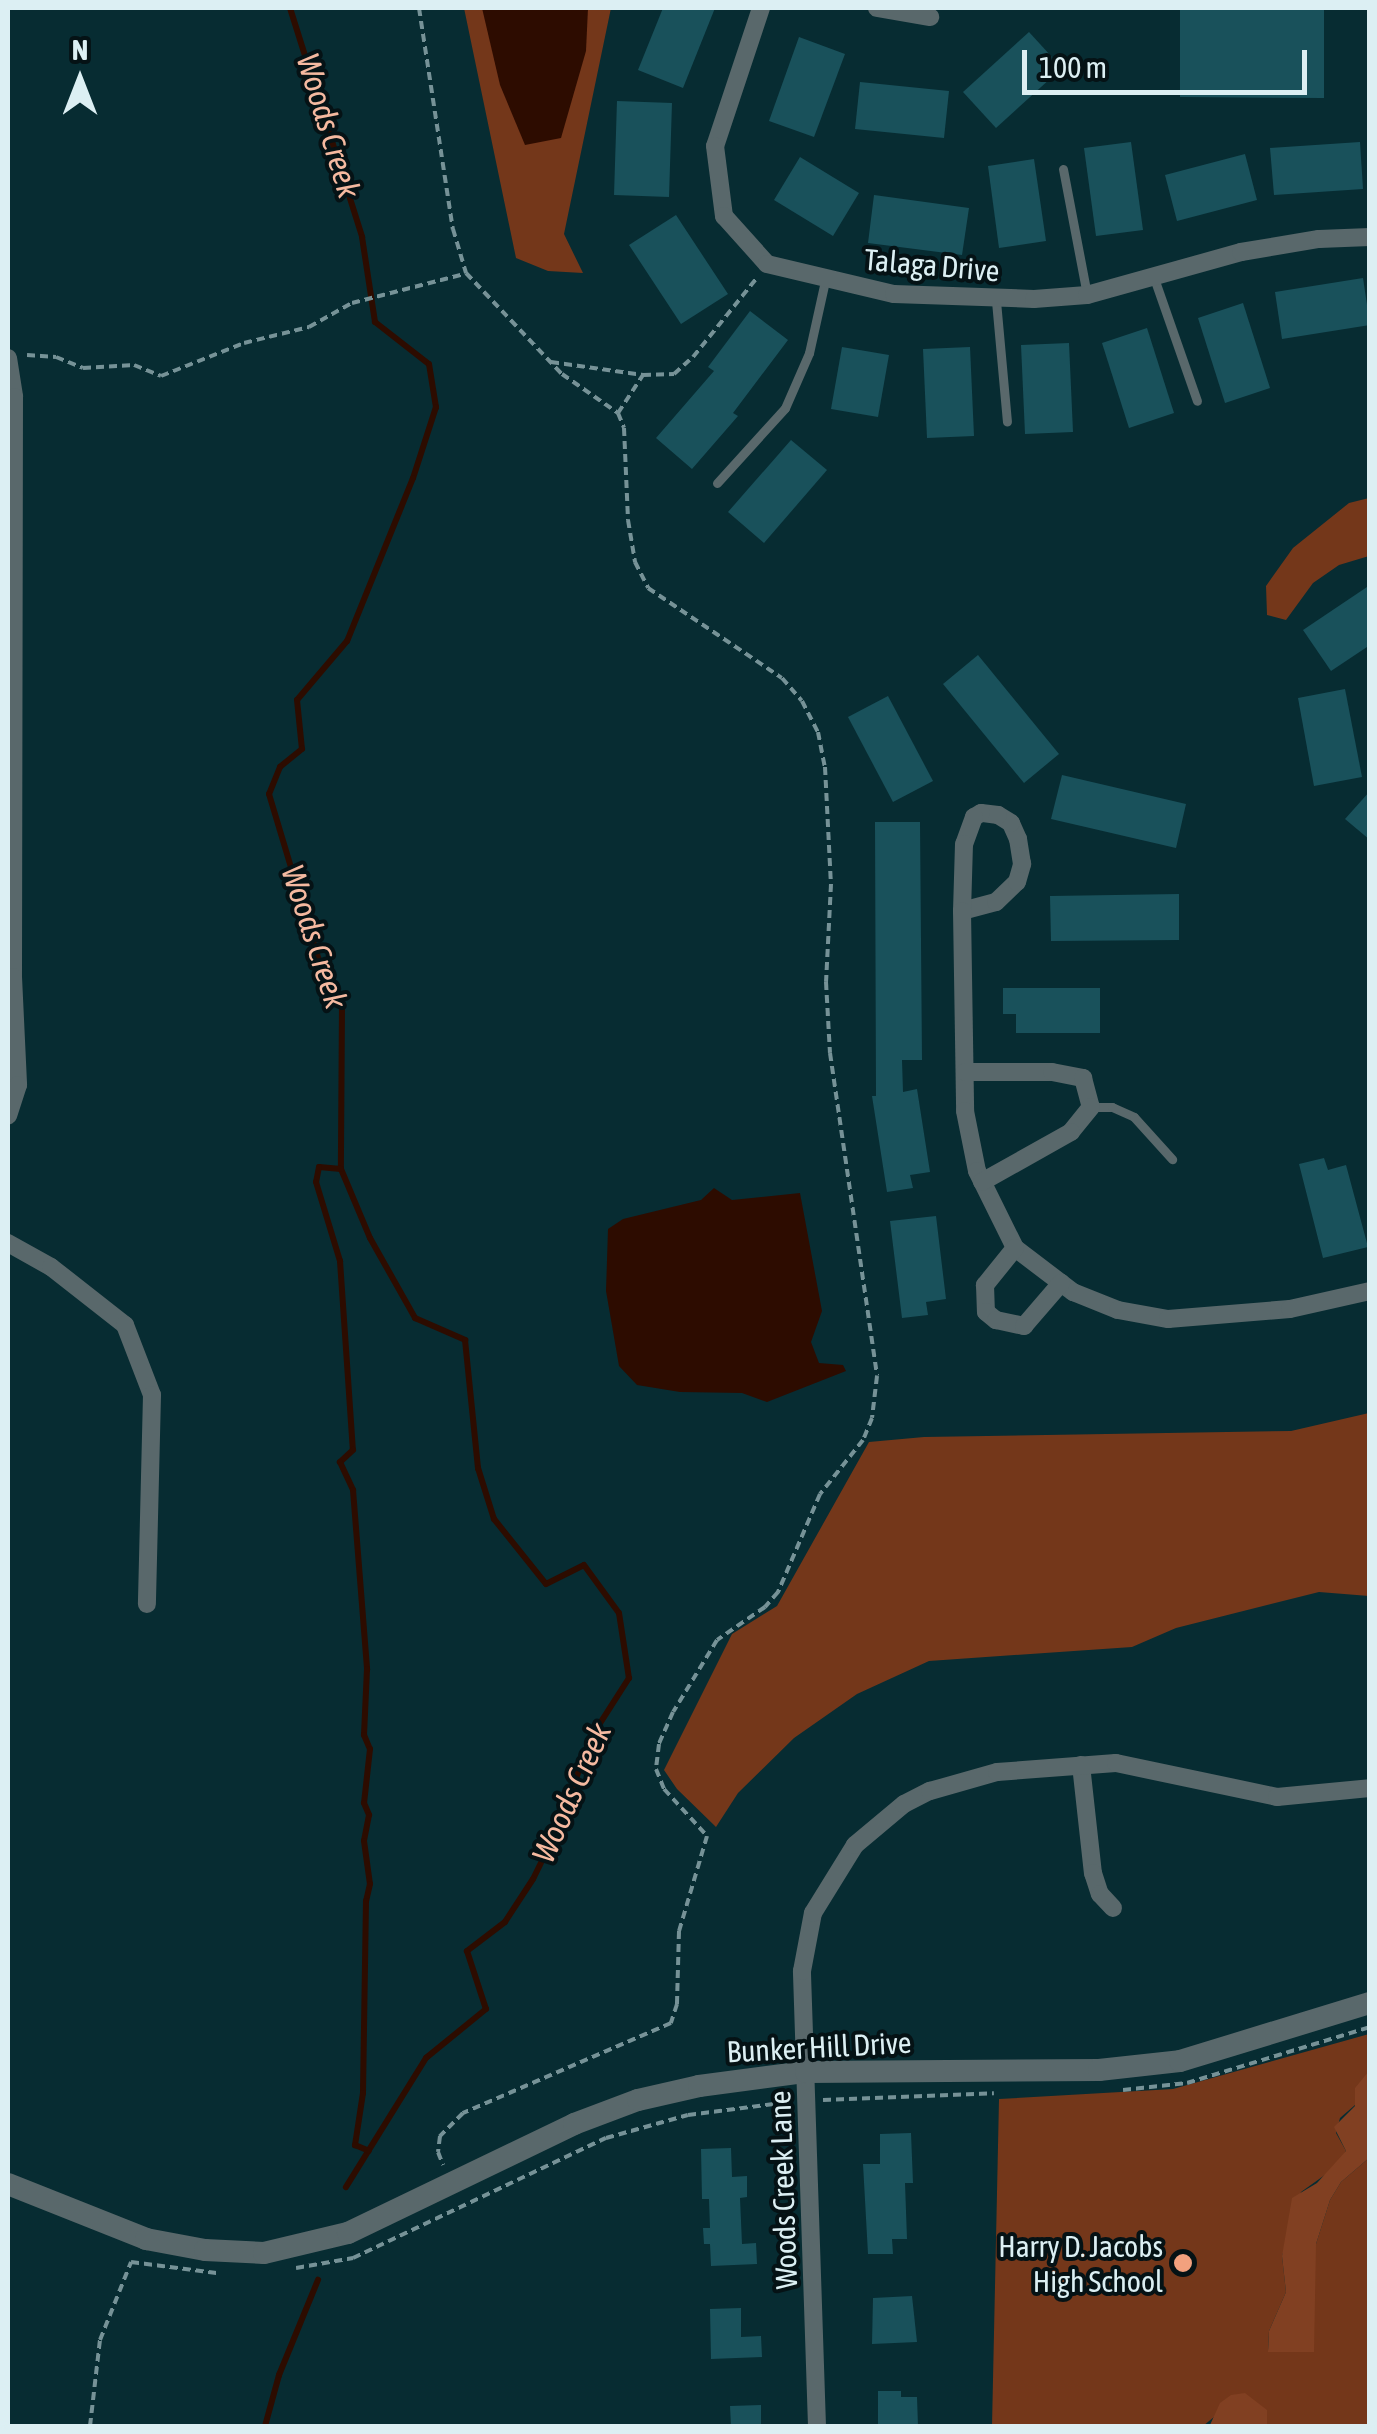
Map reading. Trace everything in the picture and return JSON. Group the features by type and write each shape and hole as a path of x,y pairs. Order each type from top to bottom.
{"street":[{"path":"761,8 716,146 724,216 767,264"},
{"path":"877,8 930,17"},
{"name":"Talaga Drive","path":"767,264 825,281 894,294 996,301 1087,295 1241,252 1319,239 1370,237"},
{"path":"8,358 14,397 13,977 18,1085 8,1116"},
{"path":"962,910 996,902 1010,891 1021,872 1015,830 1005,819 989,812 974,817 966,832 962,910 965,1072 970,1142 982,1182 1015,1248 1061,1283 1118,1310 1168,1319 1290,1309 1370,1291"},
{"path":"965,1072 1052,1072 1083,1078 1092,1107 1071,1132 982,1182"},
{"path":"8,1243 51,1267 124,1325 146,1378 152,1395 148,1604"},
{"path":"1015,1248 985,1285 986,1312 996,1320 1024,1326 1061,1283"},
{"path":"1081,1765 1093,1873 1100,1894 1113,1908"},
{"name":"Woods Creek Lane","path":"817,2426 802,1971 808,1935 824,1890 856,1845 904,1804 960,1779 1081,1765 1145,1767 1277,1797 1370,1788"},
{"name":"Bunker Hill Drive","path":"8,2184 146,2239 205,2250 264,2252 348,2233 574,2124 638,2100 699,2086 806,2072 1099,2070 1164,2063 1370,2003"}],"lane":[{"path":"1063,168 1087,295"},
{"path":"1154,278 1197,401"},
{"path":"716,483 785,408 809,353 825,281"},
{"path":"996,301 1007,421"},
{"path":"1092,1107 1112,1107 1134,1116 1172,1159"}],"path":[{"path":"419,8 453,229 466,273 551,362 618,412 624,428 628,520 635,562 648,588 782,678 802,701 818,732 831,884 826,982 830,1054 876,1391 864,1440 820,1494 778,1592 765,1607 729,1628 717,1640 673,1712 659,1744 656,1769 664,1789 708,1836 679,1931 676,2004 671,2023 463,2113 440,2136 438,2152 458,2209"},
{"path":"551,362 643,375 674,374 694,358 767,264"},
{"path":"8,358 56,358 82,368 134,365 161,376 244,344 309,327 352,303 466,273"},
{"path":"618,412 643,375"},
{"path":"1123,2090 1188,2083 1370,2028"},
{"path":"283,2270 353,2258 606,2138 688,2115 758,2103 995,2093"},
{"path":"90,2426 100,2340 131,2262 195,2273 232,2273"}],"shaded area":[{"path":"464,8 611,8 564,234 583,273 548,271 516,258"},
{"path":"482,8 588,8 586,51 561,138 525,145 500,85"},
{"path":"1369,498 1369,556 1339,565 1313,583 1286,620 1267,615 1266,586 1293,548 1349,503"},
{"path":"714,1188 732,1200 800,1193 822,1311 811,1342 819,1363 843,1365 846,1371 767,1402 742,1393 680,1392 637,1385 619,1366 606,1291 608,1229 623,1219 701,1200"},
{"path":"1369,1413 1369,1596 1319,1592 1176,1628 1132,1647 929,1661 857,1694 794,1738 738,1793 716,1827 677,1789 664,1770 732,1634 777,1606 869,1442 924,1437 1291,1431"},
{"name":"Harry D. Jacobs High School","path":"1369,2034 1369,2071 1355,2096 1355,2105 1340,2118 1336,2133 1346,2151 1336,2167 1301,2192 1282,2256 1286,2292 1269,2331 1268,2351 1316,2244 1330,2200 1341,2182 1369,2158 1369,2426 1267,2426 1267,2410 1214,2417 1203,2426 992,2426 999,2099 1173,2089"},
{"path":"1369,2071 1369,2158 1341,2182 1330,2200 1316,2244 1314,2352 1268,2352 1269,2331 1286,2292 1282,2256 1292,2198 1317,2183 1346,2151 1334,2127 1355,2106 1355,2088"},
{"path":"1245,2393 1267,2410 1267,2426 1203,2426 1210,2425 1220,2403 1231,2395"}],"building":[{"path":"663,8 715,8 683,88 638,70"},
{"path":"1180,8 1324,8 1324,98 1180,97"},
{"path":"1029,32 1062,68 996,128 963,92"},
{"path":"799,37 845,54 814,137 769,121"},
{"path":"860,82 949,91 944,138 855,129"},
{"path":"617,101 672,103 669,197 614,195"},
{"path":"1131,142 1143,230 1096,236 1084,148"},
{"path":"1360,142 1363,189 1274,195 1270,148"},
{"path":"1245,154 1257,200 1177,221 1165,175"},
{"path":"800,157 859,193 833,236 774,200"},
{"path":"1034,159 1046,241 999,248 988,166"},
{"path":"874,195 969,208 962,255 868,243"},
{"path":"676,215 728,294 681,324 629,245"},
{"path":"1363,278 1370,325 1282,339 1275,292"},
{"path":"1243,303 1270,388 1225,403 1198,318"},
{"path":"750,311 788,340 733,413 738,416 692,469 656,438 714,371 708,367"},
{"path":"1147,328 1174,413 1129,428 1102,343"},
{"path":"1069,343 1073,432 1025,434 1021,345"},
{"path":"842,347 889,355 878,417 831,409"},
{"path":"970,347 974,436 927,438 923,349"},
{"path":"791,440 827,470 764,543 728,512"},
{"path":"1370,585 1370,645 1331,671 1303,630"},
{"path":"978,655 1059,754 1024,783 943,684"},
{"path":"1345,689 1362,777 1314,786 1298,698"},
{"path":"888,696 933,781 893,802 848,717"},
{"path":"1062,775 1186,804 1176,848 1051,819"},
{"path":"1370,791 1370,840 1345,819"},
{"path":"875,822 920,822 922,1060 902,1060 903,1092 917,1089 930,1172 910,1175 913,1188 887,1192 872,1096 876,1096"},
{"path":"1179,894 1179,940 1051,941 1050,896"},
{"path":"1003,988 1100,988 1100,1033 1016,1033 1016,1014 1003,1014"},
{"path":"1324,1158 1328,1170 1346,1165 1368,1247 1323,1258 1299,1164"},
{"path":"936,1216 946,1299 926,1302 928,1315 902,1318 890,1221"},
{"path":"911,2133 913,2183 905,2183 907,2239 892,2239 893,2254 868,2254 863,2164 880,2164 880,2134"},
{"path":"731,2148 732,2177 747,2176 747,2197 740,2198 742,2244 756,2243 757,2264 711,2266 710,2244 704,2244 703,2228 710,2228 709,2199 702,2199 701,2149"},
{"path":"912,2296 917,2342 872,2344 873,2298"},
{"path":"741,2308 741,2337 761,2336 762,2357 711,2359 710,2309"},
{"path":"878,2391 901,2391 901,2397 917,2397 918,2426 878,2426"},
{"path":"761,2405 761,2426 731,2426 730,2406"}],"waterway":[{"name":"Woods Creek","path":"290,8 362,237 375,322 429,364 436,407 413,478 347,641 297,700 302,749 280,767 269,794 323,974 342,1007 341,1169 370,1238 415,1318 465,1340 478,1468 494,1519 546,1584 584,1565 619,1613 629,1678 590,1739 560,1824 533,1879 505,1922 467,1951 486,2009 426,2058 346,2187"},
{"path":"341,1169 319,1167 316,1182 340,1261 353,1450 340,1462 353,1490 367,1669 364,1735 370,1749 364,1803 369,1815 364,1841 370,1884 366,1901 363,2093 355,2145 369,2151"},
{"name":"Woods Creek","path":"265,2426 279,2375 318,2280"}],"place":[{"name":"Harry D. Jacobs High School","path":"1183,2263"}]}
